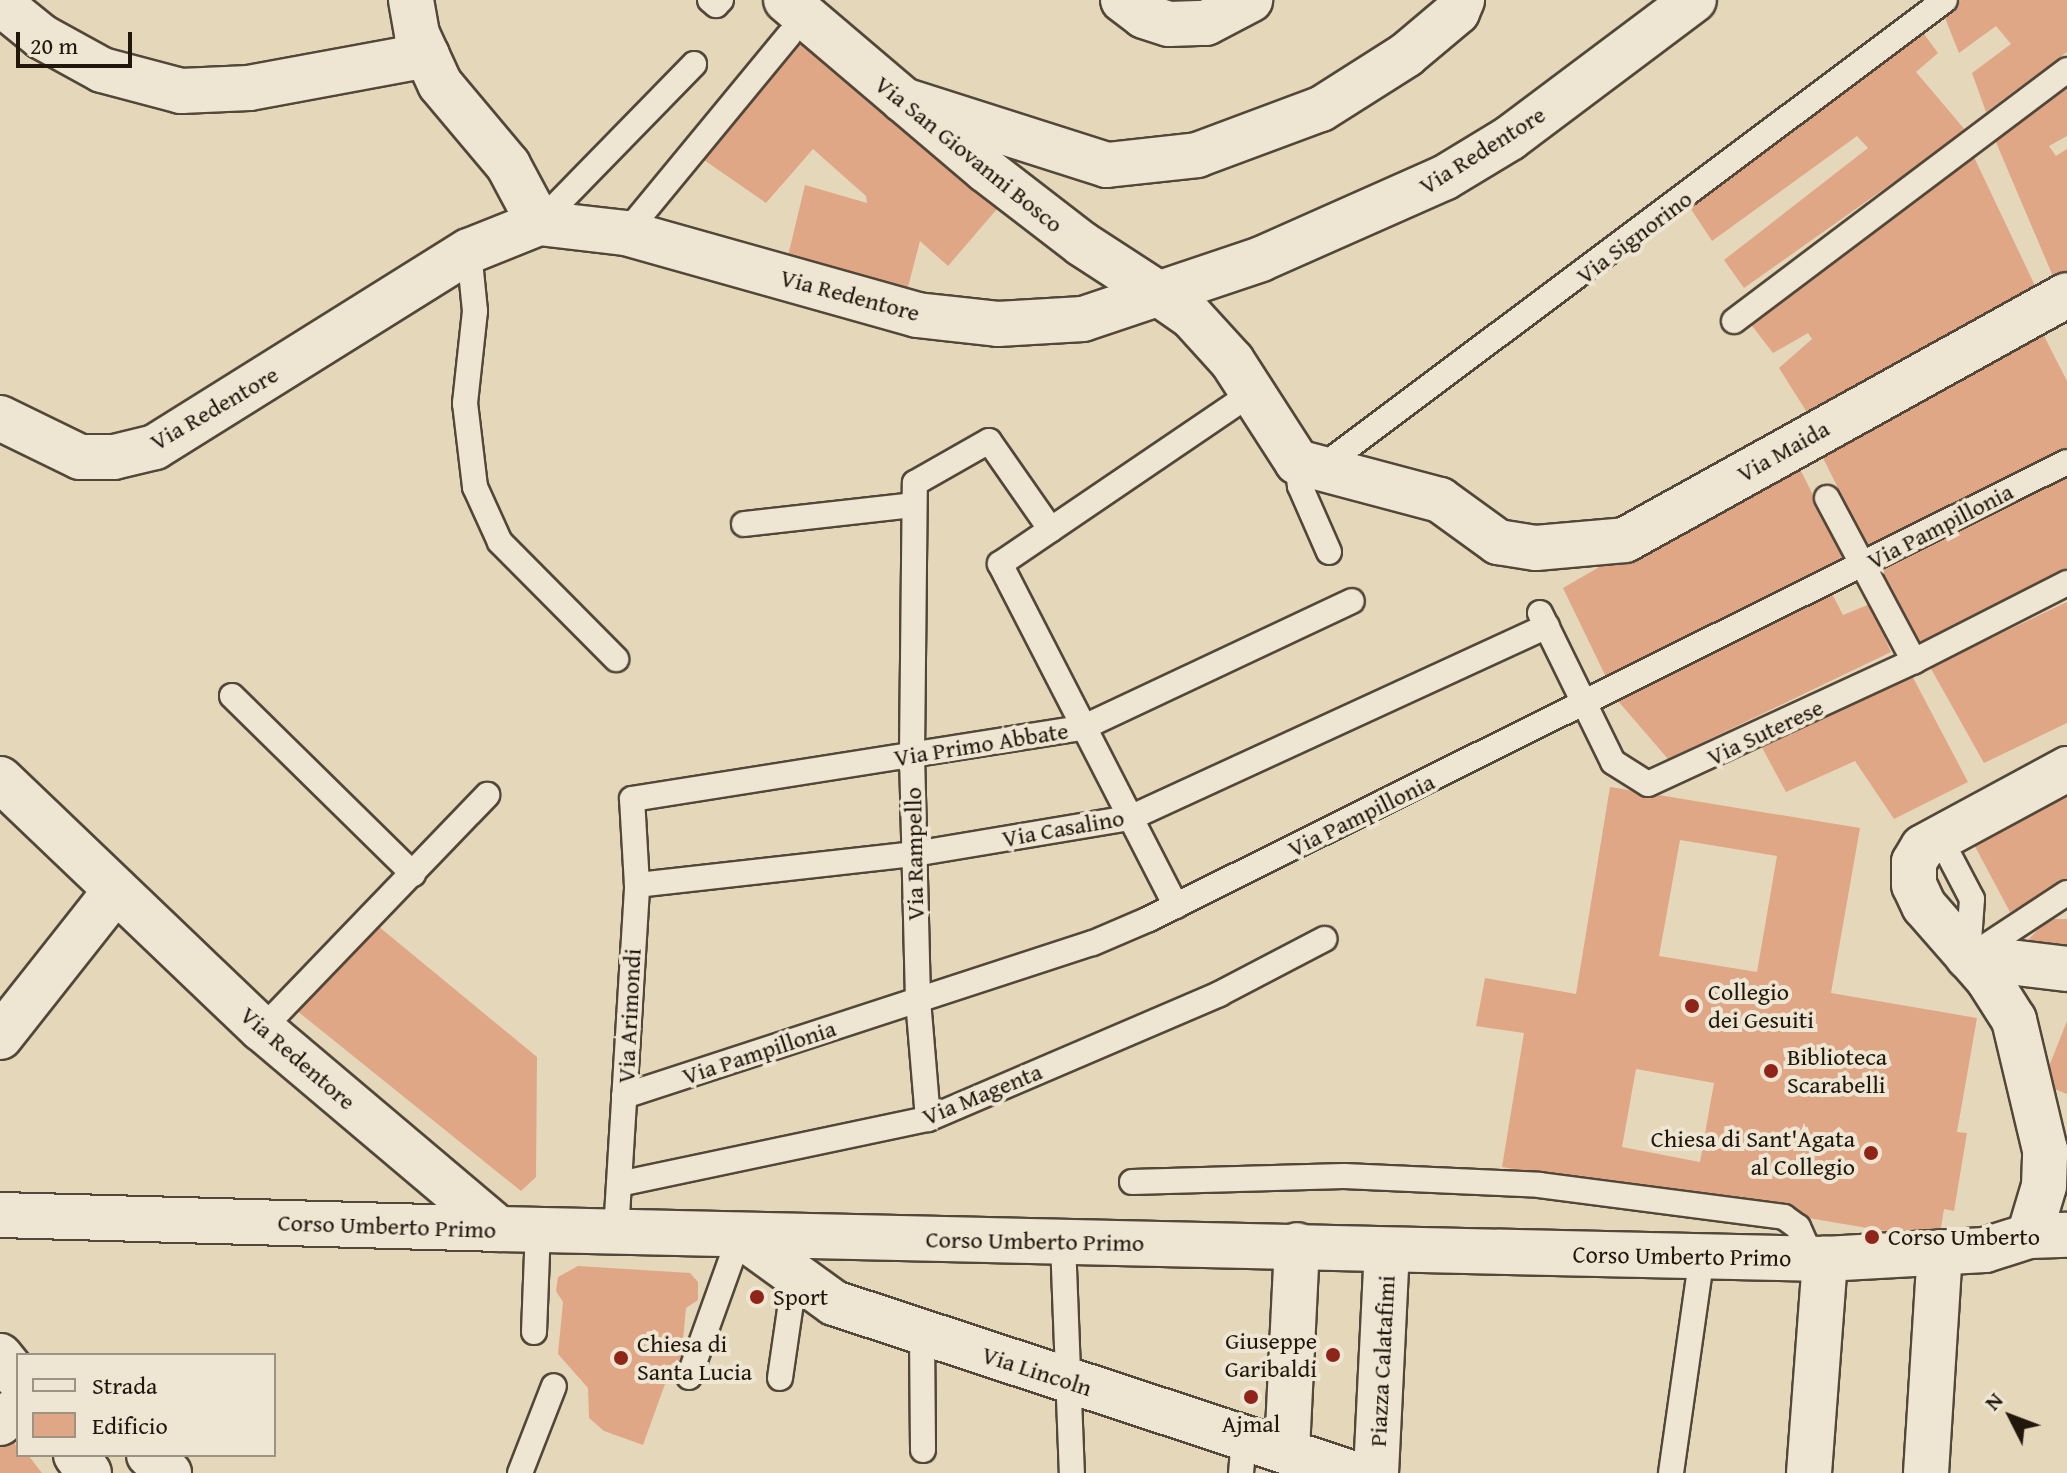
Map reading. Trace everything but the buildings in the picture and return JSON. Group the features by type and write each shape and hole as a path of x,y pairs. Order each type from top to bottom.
{"street":[{"path":"411,0 427,55 440,84 514,175 539,223"},
{"path":"1123,0 1144,16 1169,24 1206,23 1250,0"},
{"name":"Via Redentore","path":"0,418 80,457 114,457 155,447 469,251 539,223 626,233 944,318 998,324 1083,319 1162,296 1364,217 1444,178 1510,138 1694,0"},
{"path":"0,3 42,37 102,70 181,91 249,88 427,55"},
{"path":"897,98 1107,165 1197,155 1321,109 1406,55 1463,4"},
{"name":"Via San Giovanni Bosco","path":"788,17 897,98 1082,244 1162,296"},
{"name":"Via Maida","path":"1308,466 1440,500 1498,542 1536,548 1625,540 2067,295"},
{"path":"1162,296 1212,338 1308,466"},
{"path":"2048,1236 2046,1165 2034,1093 2014,1020 1968,957 1924,906 1914,885 1914,862 1923,847 2067,769"},
{"name":"Via Redentore","path":"0,779 262,1029 518,1230"},
{"path":"0,1037 116,890"},
{"path":"1968,957 2067,969"},
{"name":"Corso Umberto Primo","path":"0,1215 518,1230 1818,1259 1985,1250 2048,1236"},
{"name":"Via Lincoln","path":"740,1235 834,1303 1068,1381 1242,1455 1287,1450 1351,1473"},
{"path":"1287,1450 1297,1245"},
{"name":"Piazza Calatafimi","path":"1376,1473 1387,1250"},
{"path":"1926,1473 1940,1253"},
{"path":"1809,1473 1818,1259"},
{"path":"0,1356 16,1376"},
{"path":"151,1457 169,1473"}],"lane":[{"path":"710,0 716,5 721,0"},
{"name":"Via Signorino","path":"1308,466 1945,0"},
{"path":"626,233 788,17"},
{"path":"539,223 694,64"},
{"path":"1734,321 2067,70"},
{"name":"Via Redentore","path":"1331,210 1469,140 1541,92"},
{"path":"469,251 475,311 465,403 475,487 500,542 616,659"},
{"path":"1176,906 1000,564 1252,393"},
{"name":"Via Rampello","path":"928,1119 918,1000 914,854 915,483 923,474 989,441 1051,530"},
{"name":"Via Pampillonia","path":"624,1096 1093,943 1176,906 1585,705 2067,462"},
{"path":"1308,466 1300,486 1329,552"},
{"path":"1827,498 1914,661"},
{"path":"744,524 914,505"},
{"name":"Via Suterese","path":"1544,620 1613,762 1648,784 1914,661 2067,583"},
{"name":"Via Primo Abbate","path":"632,799 1082,728 1352,601"},
{"name":"Via Casalino","path":"637,885 914,854 1130,818 1544,620"},
{"path":"232,696 413,874"},
{"path":"262,1029 487,795"},
{"name":"Via Arimondi","path":"616,1232 637,885 632,799"},
{"path":"1951,859 1972,899 1968,957"},
{"path":"1968,957 2063,897"},
{"name":"Via Magenta","path":"619,1184 928,1119 1219,994 1324,939"},
{"path":"1132,1182 1344,1176 1539,1185 1784,1217 1798,1227 1818,1259"},
{"path":"518,1230 534,1332"},
{"path":"689,1377 740,1235"},
{"path":"1063,1242 1072,1473"},
{"path":"1671,1473 1702,1256"},
{"path":"780,1378 795,1275"},
{"path":"922,1333 923,1450"},
{"path":"520,1473 554,1386"}],"place":[{"name":"Collegio dei Gesuiti","path":"1692,1006"},
{"name":"Biblioteca Scarabelli","path":"1771,1071"},
{"name":"Chiesa di Sant'Agata al Collegio","path":"1871,1153"},
{"name":"Corso Umberto","path":"1872,1237"},
{"name":"Sport","path":"757,1297"},
{"name":"Giuseppe Garibaldi","path":"1333,1355"},
{"name":"Chiesa di Santa Lucia","path":"621,1358"},
{"name":"Ajmal","path":"1251,1397"}]}
